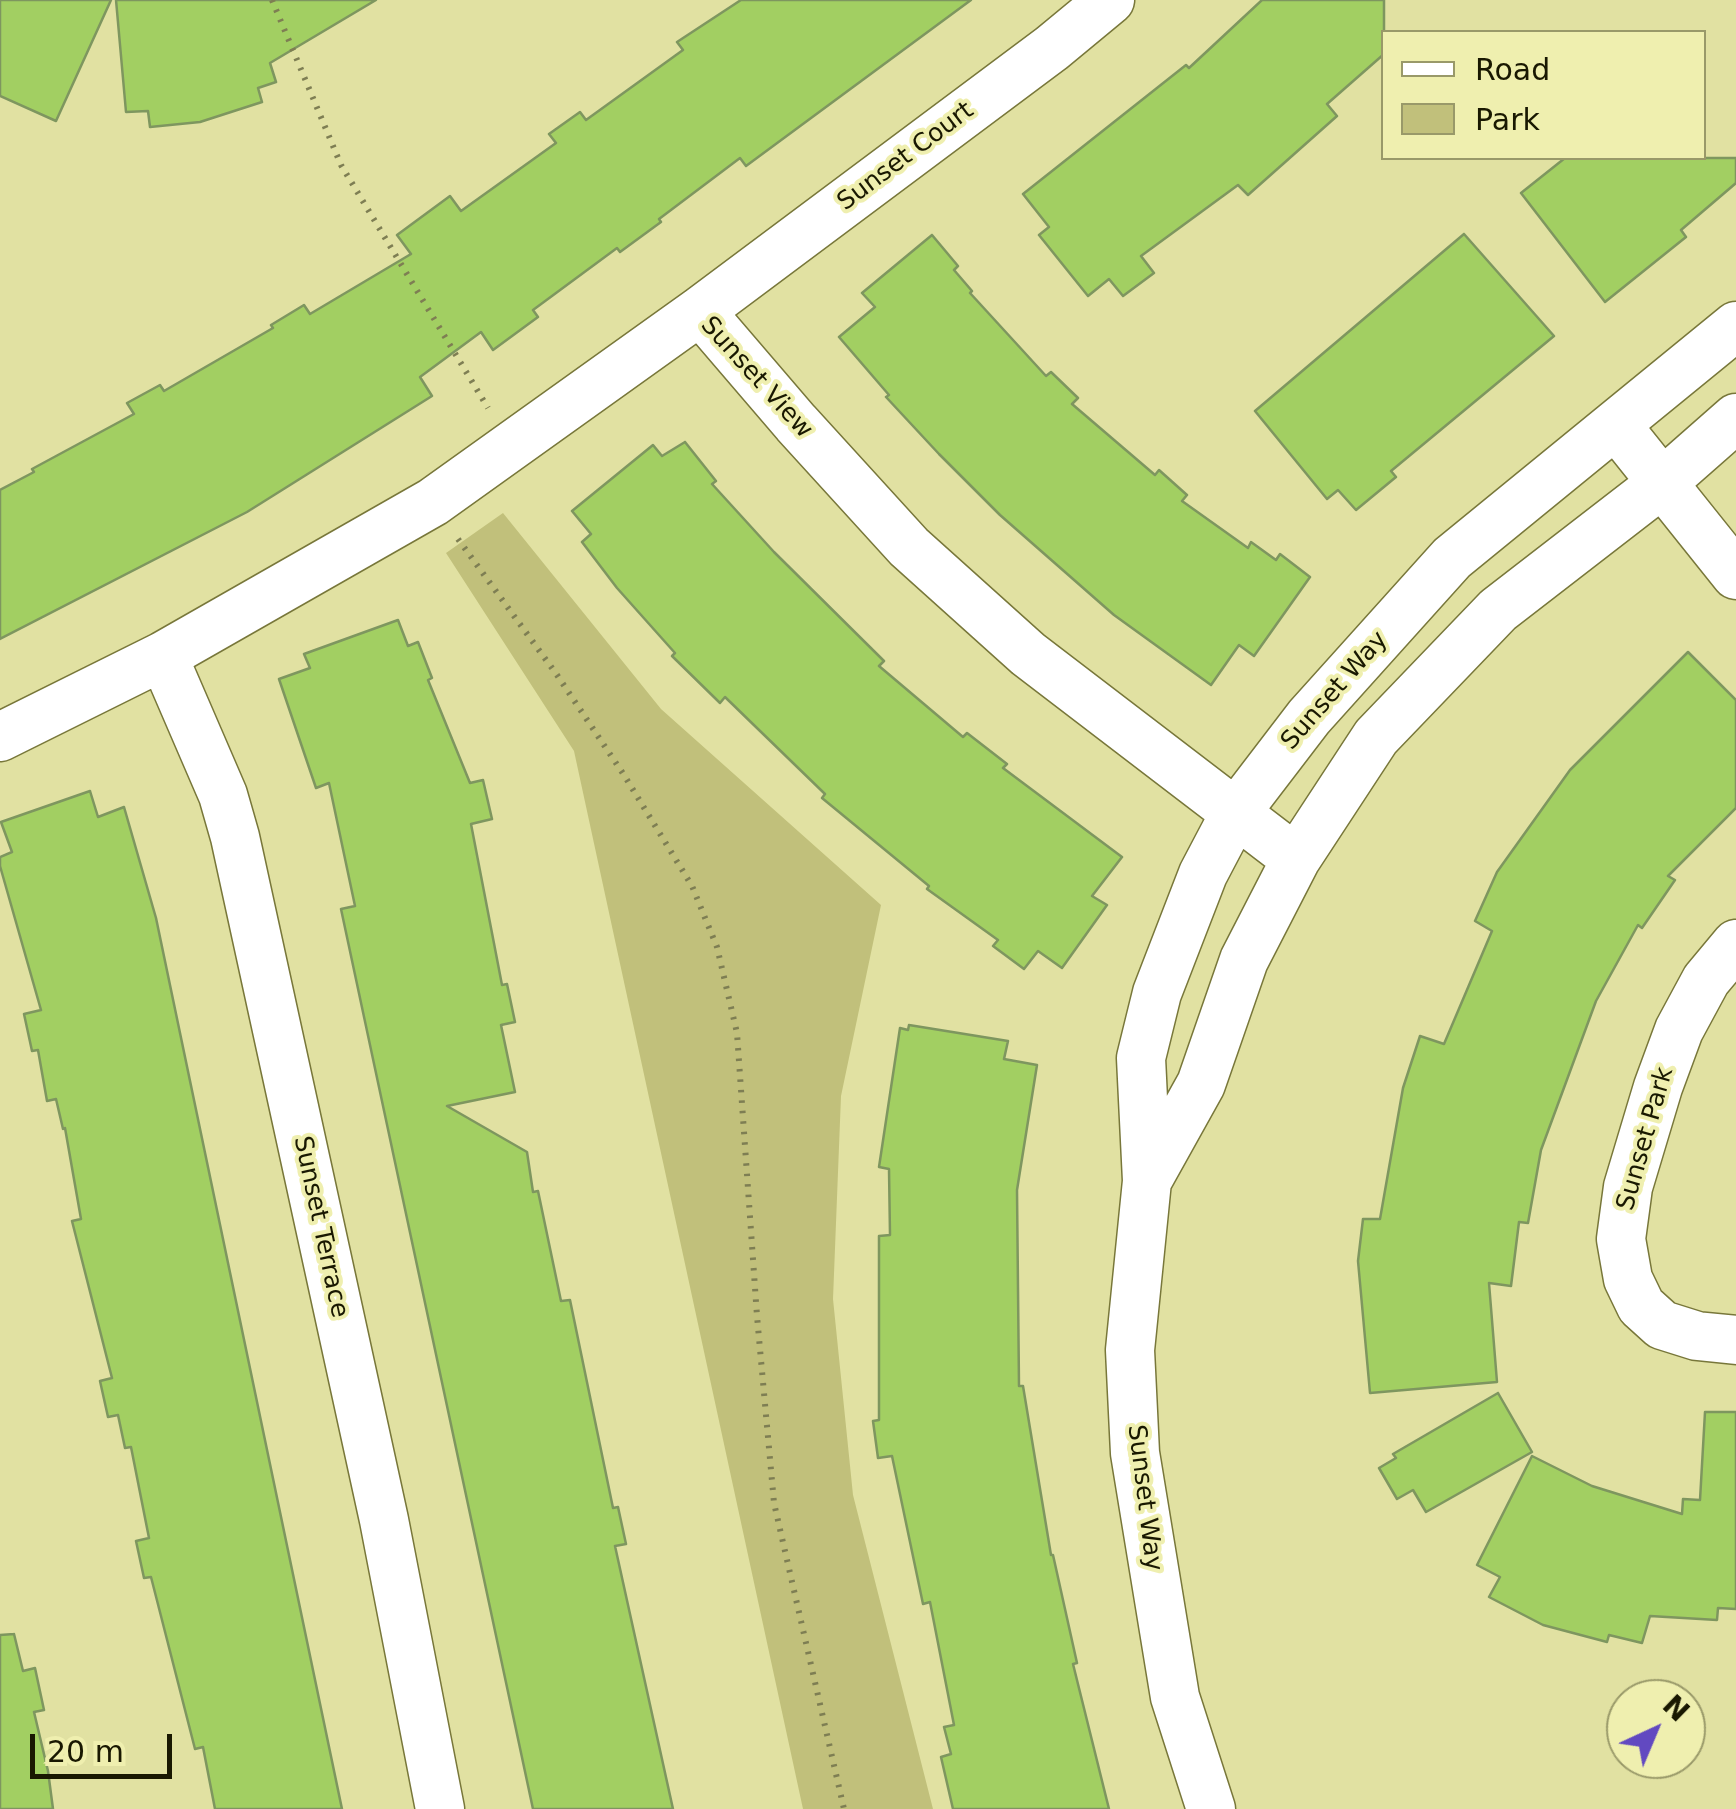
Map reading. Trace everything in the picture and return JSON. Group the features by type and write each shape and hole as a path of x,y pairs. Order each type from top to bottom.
{"street":[{"name":"Sunset Court","path":"700,311 1052,48 1110,0"},
{"name":"Sunset View","path":"0,737 163,656 433,502 700,311 909,547 1028,654 1296,859"},
{"name":"Sunset Way","path":"1212,1809 1175,1696 1134,1453 1130,1350 1147,1180 1142,1058 1157,994 1203,874 1234,814 1309,717 1452,558 1736,326"},
{"path":"1674,380 1730,435"},
{"path":"1616,425 1736,576"},
{"name":"Sunset Way","path":"1147,1180 1202,1084 1244,960 1296,859 1376,737 1498,610 1660,484 1730,435"},
{"name":"Sunset Terrace","path":"163,656 223,795 235,837 384,1520 440,1809"},
{"name":"Sunset Park","path":"1736,944 1706,980 1679,1030 1628,1187 1621,1238 1628,1279 1641,1306 1662,1325 1697,1336 1736,1340"}],"path":[{"path":"272,0 341,166 492,414"},
{"path":"452,531 624,775 692,886 718,947 737,1033 774,1503 844,1809"}],"green space":[{"path":"503,513 661,709 881,905 841,1096 833,1299 853,1495 933,1809 803,1809 574,751 446,553"}],"building":[{"path":"0,0 111,0 56,121 0,96"},
{"path":"116,0 376,0 270,63 276,82 258,88 262,102 200,122 150,127 148,111 126,112"},
{"path":"741,0 971,0 746,166 740,158 620,252 617,248 533,310 538,317 493,350 481,332 420,377 432,396 247,512 0,639 0,490 134,414 127,403 160,385 164,391 273,328 271,325 304,305 310,314 411,254 397,235 450,196 461,211 556,143 549,134 580,112 586,120 683,50 677,42"},
{"path":"1262,0 1384,0 1381,57 1327,104 1337,116 1248,195 1238,185 1141,256 1154,273 1123,296 1109,279 1088,296 1039,235 1049,227 1023,194 1186,65 1189,68"},
{"path":"1736,158 1736,183 1681,230 1686,237 1605,302 1521,193 1562,160"},
{"path":"1464,234 1554,336 1391,471 1396,477 1356,510 1338,490 1327,499 1255,411"},
{"path":"932,235 958,266 954,270 970,293 1046,376 1051,372 1078,398 1072,404 1155,475 1159,470 1187,495 1182,501 1248,548 1251,542 1276,560 1280,554 1310,577 1254,656 1239,645 1211,685 1114,615 1000,515 939,454 886,397 889,395 839,337 875,307 862,293"},
{"path":"685,442 716,481 712,484 884,661 879,666 963,737 967,733 1007,764 1003,768 1122,857 1092,896 1107,905 1062,968 1038,951 1024,969 993,946 998,940 927,889 929,886 822,798 825,794 725,697 720,703 672,656 675,653 582,542 591,534 572,511 653,445 662,456"},
{"path":"398,620 408,646 418,642 432,678 428,680 470,783 483,780 492,819 471,824 502,985 507,984 515,1022 501,1025 515,1092 447,1106 527,1152 533,1192 538,1191 561,1301 570,1300 613,1508 618,1507 626,1544 615,1546 673,1809 533,1809 341,909 355,906 329,783 316,788 279,679 310,668 304,654"},
{"path":"1688,652 1736,700 1736,808 1668,876 1675,880 1642,928 1638,925 1596,1001 1541,1150 1528,1223 1519,1222 1511,1286 1489,1283 1497,1382 1370,1393 1358,1261 1363,1219 1380,1219 1403,1088 1420,1036 1444,1044 1492,931 1475,921 1497,872 1570,770"},
{"path":"90,791 98,817 124,807 156,918 342,1809 215,1809 203,1747 195,1749 151,1577 144,1578 136,1541 149,1538 131,1447 125,1448 118,1415 108,1417 100,1381 112,1378 72,1221 81,1219 65,1128 56,1099 47,1101 38,1050 32,1051 24,1014 41,1010 0,866 0,857 12,852 1,822"},
{"path":"909,1025 1008,1041 1004,1059 1037,1065 1017,1190 1019,1386 1023,1386 1051,1555 1077,1663 1073,1664 1109,1809 953,1809 941,1757 951,1754 944,1727 954,1725 930,1602 923,1604 892,1456 878,1458 873,1421 879,1420 879,1236 890,1235 889,1169 879,1167 900,1028 908,1030"},
{"path":"1498,1393 1532,1452 1426,1512 1413,1490 1397,1499 1379,1468 1396,1458 1393,1454"},
{"path":"1705,1412 1736,1412 1736,1609 1718,1608 1717,1620 1650,1616 1642,1643 1609,1635 1607,1642 1543,1625 1489,1597 1500,1577 1477,1565 1532,1456 1592,1486 1682,1514 1683,1499 1700,1500"},
{"path":"14,1634 23,1671 35,1668 44,1710 34,1712 53,1809 0,1809 0,1635"}]}
